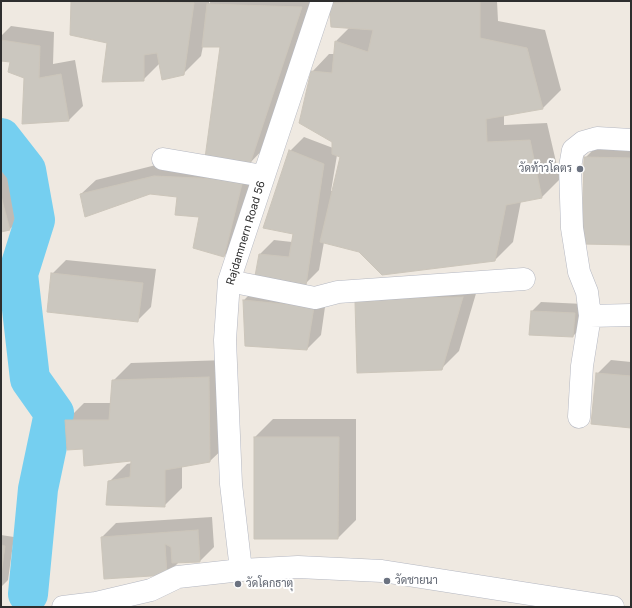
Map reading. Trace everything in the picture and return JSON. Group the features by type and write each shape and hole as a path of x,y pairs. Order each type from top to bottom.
{"street":[{"name":"Rajdamnern Road 56","path":"241,570 231,484 225,348 229,281 322,1"},
{"path":"579,417 582,366 590,316 587,292 579,272 572,228 570,167 573,150 583,142 597,138 631,140"},
{"path":"163,159 264,176"},
{"path":"229,281 316,298 338,292 524,279"},
{"path":"590,316 631,315"},
{"path":"63,607 96,602 151,590 178,577 241,570 298,567 382,571 613,607"}],"building":[{"path":"480,1 480,38 527,48 543,109 486,119 487,142 530,140 542,198 506,205 495,261 382,275 359,252 320,242 340,157 332,154 332,142 299,123 311,71 332,73 335,41 368,52 373,30 331,27 329,3"},
{"path":"71,2 194,3 184,75 162,80 157,53 144,55 144,81 102,82 107,43 70,35"},
{"path":"207,4 302,7 250,164 205,158 220,47 202,47"},
{"path":"1,40 40,46 39,78 61,74 69,121 22,124 24,78 8,72 10,62 1,61"},
{"path":"289,150 324,164 306,285 255,276 259,254 289,257 293,234 263,228"},
{"path":"584,157 631,158 631,245 582,244"},
{"path":"154,176 243,180 224,257 193,248 199,217 175,215 177,197 150,194 85,217 80,194"},
{"path":"1,196 10,230 1,232"},
{"path":"51,273 143,283 138,322 47,312"},
{"path":"463,297 442,370 357,373 355,302 405,298"},
{"path":"243,300 314,307 307,350 245,346"},
{"path":"531,311 575,313 573,337 529,335"},
{"path":"596,373 631,376 631,428 591,424"},
{"path":"209,377 210,462 165,470 165,507 106,505 108,481 130,477 131,461 84,466 83,449 67,450 65,420 109,420 112,380"},
{"path":"254,437 339,437 338,539 254,539"},
{"path":"198,530 200,562 172,563 171,547 165,544 167,575 104,579 101,537"},
{"path":"1,545 5,546 1,575"}],"waterway":[{"path":"1,138 26,170 35,220 18,274 30,379 54,413 38,489 28,594"}],"place":[{"name":"วัดท้าวโคตร","path":"580,169"},
{"name":"วัดชายนา","path":"387,581"},
{"name":"วัดโคกธาตุ","path":"238,584"}]}
